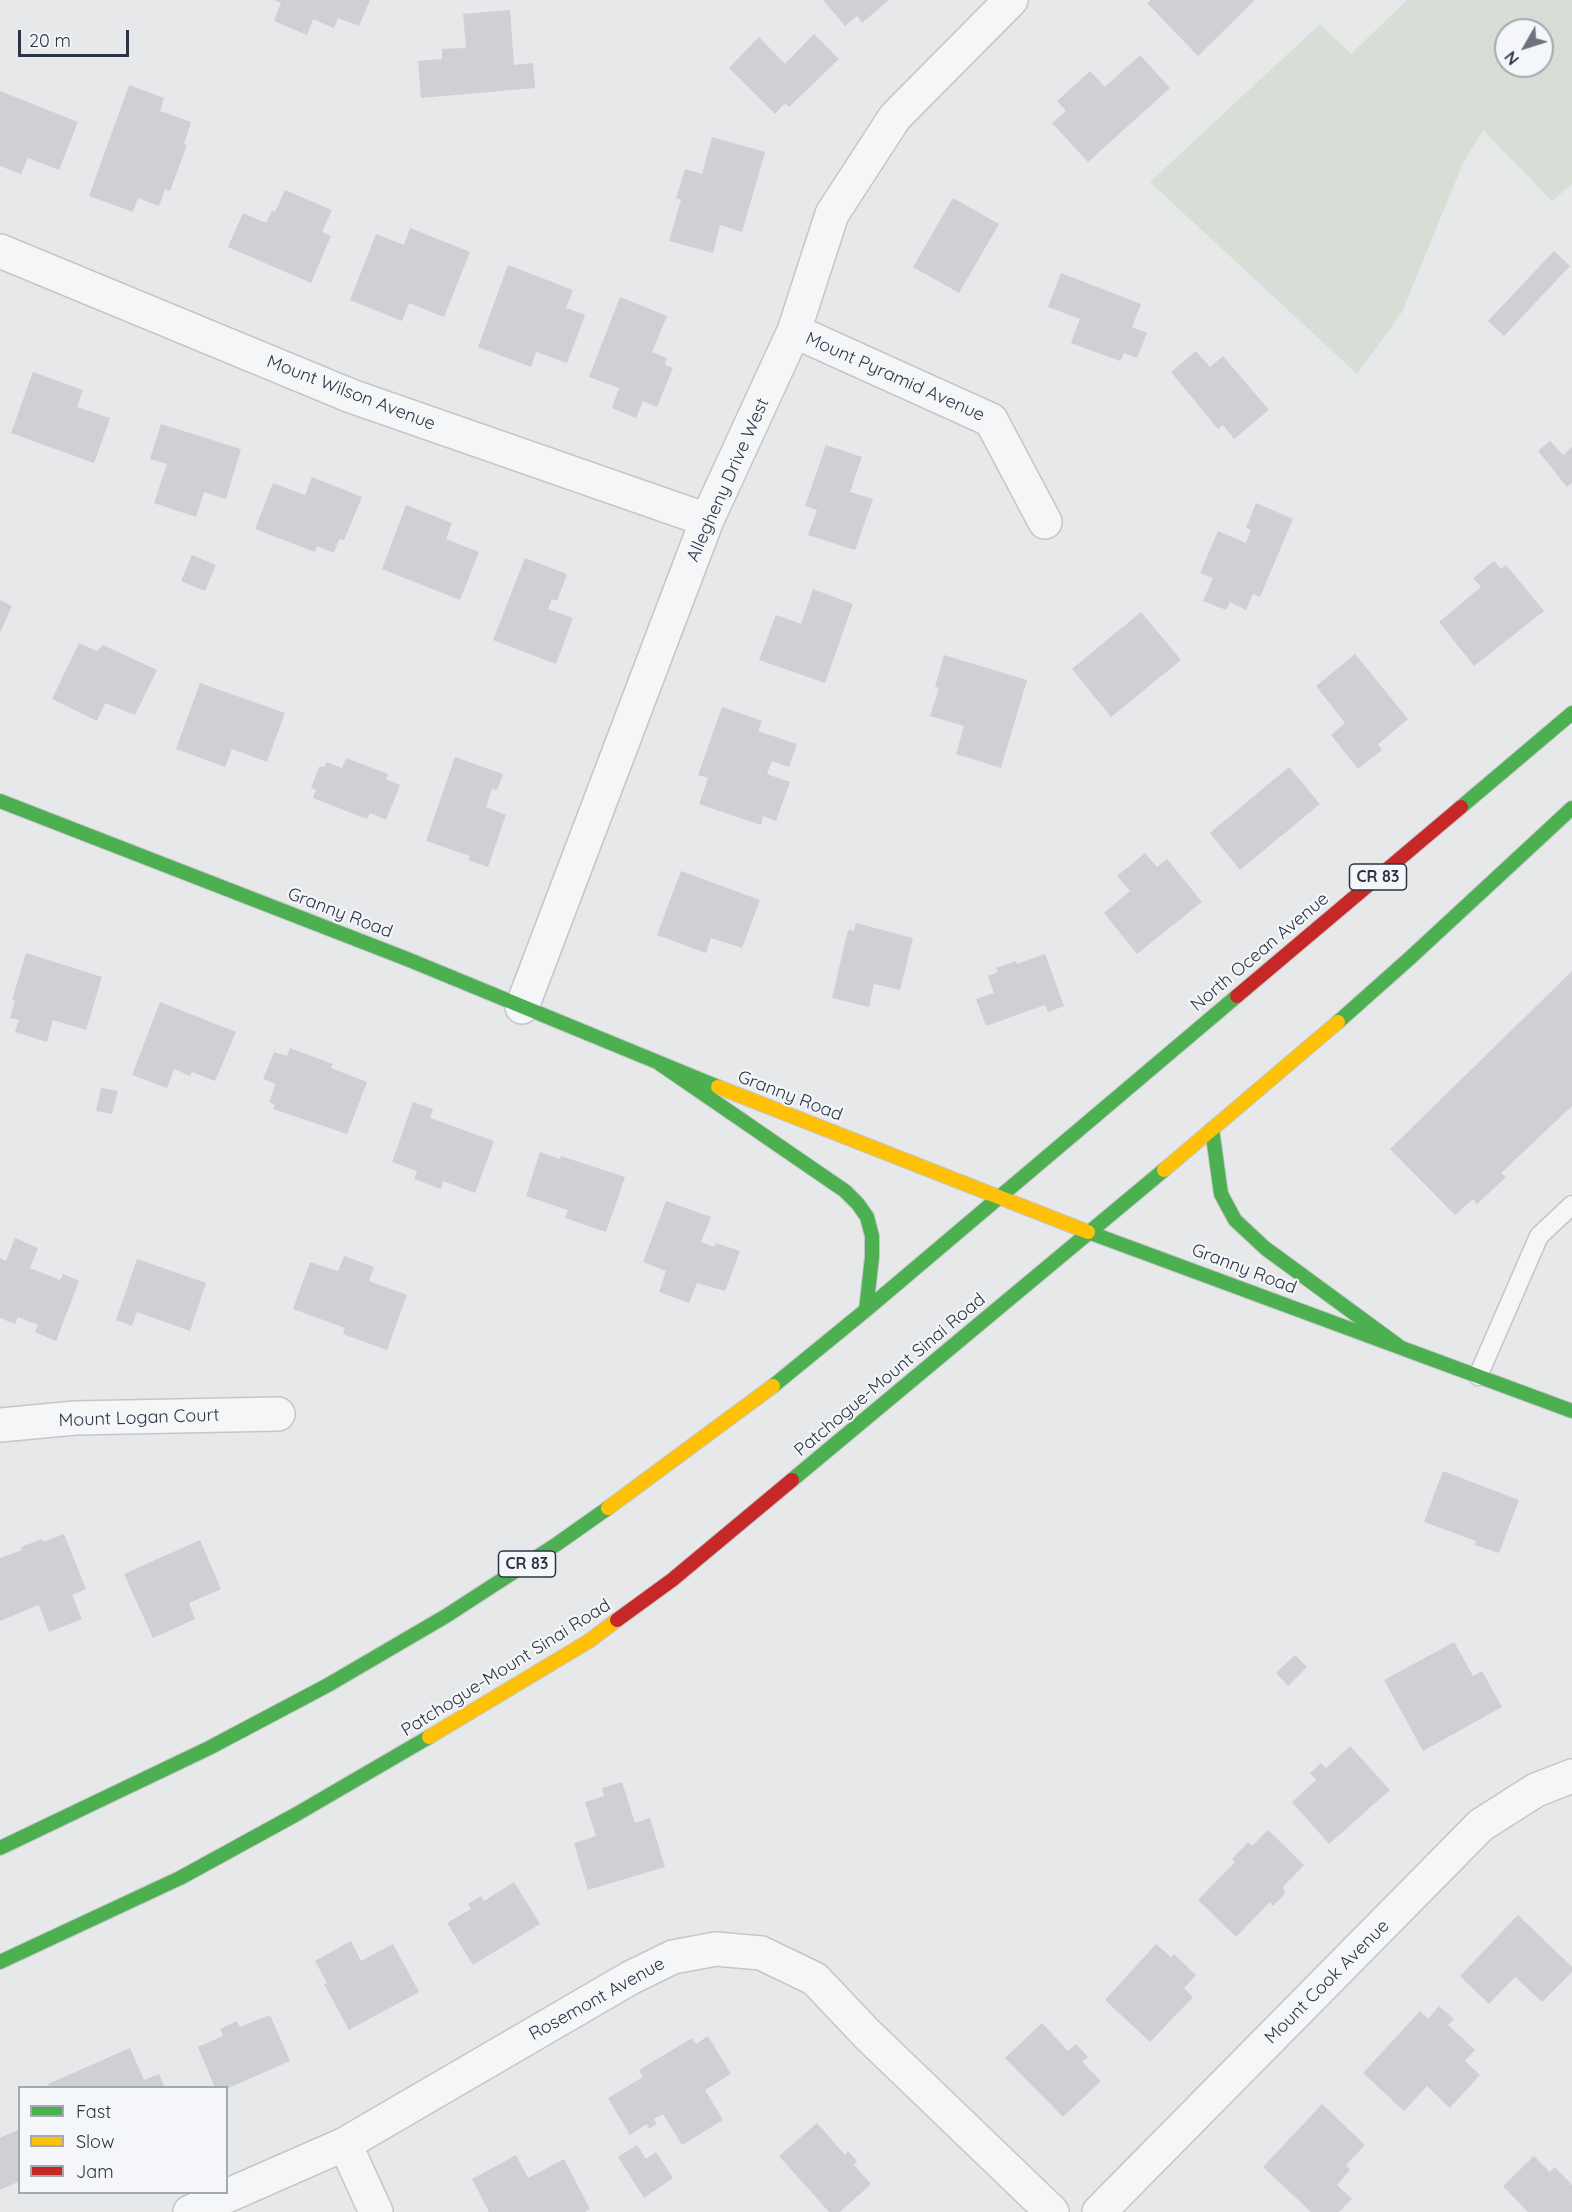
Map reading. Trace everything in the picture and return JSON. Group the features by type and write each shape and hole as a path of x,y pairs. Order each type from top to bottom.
{"main road":[{"name":"North Ocean Avenue","path":"1000,1197 1572,713"},
{"name":"Granny Road","path":"0,801 407,958 660,1064 1089,1232 1572,1411"},
{"path":"1089,1232 1410,958 1572,808"},
{"path":"660,1064 845,1191 858,1204 867,1217 872,1236 866,1310"},
{"path":"1212,1129 1221,1194 1235,1220 1265,1248 1400,1347"},
{"name":"CR 83","path":"0,1848 208,1748 328,1685 446,1616 557,1544 776,1384 1000,1197"},
{"name":"Patchogue-Mount Sinai Road","path":"0,1962 180,1878 295,1815 487,1704 589,1641 698,1559 1089,1232"}],"street":[{"name":"Allegheny Drive West","path":"522,1007 707,520 794,331 832,214 895,117 1011,0"},
{"name":"Mount Wilson Avenue","path":"0,251 351,396 707,520"},
{"name":"Mount Pyramid Avenue","path":"794,331 991,420 1045,522"},
{"name":"Mount Logan Court","path":"0,1425 75,1418 278,1414"},
{"name":"Mount Cook Avenue","path":"1100,2212 1481,1825 1536,1790 1572,1776"},
{"name":"Rosemont Avenue","path":"190,2212 345,2144 630,1978 673,1957 716,1949 761,1953 815,1979 867,2034 1052,2212"},
{"path":"345,2144 376,2212"}],"lane":[{"path":"1478,1376 1539,1236 1572,1205"}],"shaded area":[{"path":"1407,0 1572,0 1572,184 1552,201 1483,130 1463,163 1402,312 1357,374 1150,182 1320,24 1351,54"}],"building":[{"path":"274,0 370,0 359,26 338,18 334,28 313,19 307,35 274,21 281,3"},
{"path":"823,0 889,0 862,23 857,16 845,26"},
{"path":"1151,0 1255,0 1198,56 1147,3"},
{"path":"510,10 514,65 533,63 535,88 421,98 418,61 442,59 442,49 466,48 463,14"},
{"path":"814,34 839,59 789,107 785,103 775,114 729,68 759,37 785,64"},
{"path":"1140,55 1170,88 1088,162 1052,123 1066,111 1057,101 1090,71 1105,87"},
{"path":"129,85 164,98 160,111 191,122 184,144 187,145 170,191 165,189 159,206 138,198 133,212 89,196"},
{"path":"0,91 78,122 59,170 28,158 21,174 0,166"},
{"path":"712,137 765,152 742,232 720,225 713,253 669,241 681,200 676,198 685,169 702,174"},
{"path":"285,190 332,210 322,232 331,236 311,283 228,247 243,213 266,223 272,211 275,212"},
{"path":"953,198 999,224 959,293 913,267"},
{"path":"410,228 470,252 444,317 409,303 402,321 350,300 376,234 404,245"},
{"path":"1554,251 1570,266 1504,336 1488,321"},
{"path":"508,265 573,290 566,308 585,315 567,363 536,352 531,367 478,347"},
{"path":"1061,273 1141,304 1132,327 1147,333 1137,358 1124,353 1120,361 1071,343 1080,319 1048,307"},
{"path":"620,297 667,316 652,352 667,358 665,365 673,368 657,407 643,401 636,418 612,408 619,388 589,377"},
{"path":"1196,351 1210,367 1223,356 1269,410 1234,439 1223,425 1218,429 1171,372"},
{"path":"33,372 83,390 77,407 110,418 94,463 11,433"},
{"path":"161,424 241,449 226,499 204,492 196,517 154,503 167,464 150,459"},
{"path":"1550,441 1563,455 1572,447 1572,483 1567,487 1538,451"},
{"path":"826,445 862,457 850,492 873,499 855,550 808,535 817,510 805,506"},
{"path":"312,477 362,497 344,540 339,539 334,553 317,546 315,552 255,529 273,483 305,495"},
{"path":"1256,503 1293,519 1260,597 1253,594 1246,610 1230,602 1226,610 1203,601 1213,578 1200,573 1218,531 1246,543 1251,530 1246,528"},
{"path":"406,505 452,523 446,539 479,552 460,600 382,569"},
{"path":"192,555 216,565 205,591 181,581"},
{"path":"525,558 567,574 557,601 552,599 548,609 573,618 556,664 493,640"},
{"path":"1494,561 1501,569 1506,565 1544,611 1474,666 1439,622 1481,587 1473,578"},
{"path":"813,589 853,604 825,683 759,660 776,615 801,624"},
{"path":"0,600 12,606 0,633"},
{"path":"1141,612 1181,660 1111,717 1072,669"},
{"path":"79,643 97,651 103,645 157,670 135,715 105,703 97,721 52,699"},
{"path":"1355,654 1408,719 1378,744 1382,750 1358,769 1331,735 1345,723 1316,686"},
{"path":"944,655 1027,680 1001,768 956,754 964,726 930,716 939,688 935,687"},
{"path":"200,683 285,713 267,762 232,749 225,767 176,749"},
{"path":"722,707 762,721 758,731 797,744 789,767 772,761 767,774 790,782 776,821 763,816 761,825 699,804 708,778 698,775"},
{"path":"455,757 503,774 497,790 492,789 486,807 506,815 488,867 468,860 470,856 426,841"},
{"path":"346,758 388,774 386,779 400,785 386,820 370,813 367,819 313,798 316,790 311,788 319,767 325,767 326,762 342,768"},
{"path":"1289,767 1320,804 1240,870 1210,833"},
{"path":"1145,853 1157,867 1167,859 1202,902 1137,954 1104,913 1130,891 1117,876"},
{"path":"681,871 760,900 742,948 711,938 706,953 657,935"},
{"path":"856,923 913,938 900,990 874,984 869,1007 832,998 848,930 854,931"},
{"path":"26,953 102,977 86,1030 53,1020 47,1042 15,1032 19,1020 10,1018 15,1001 12,1000"},
{"path":"1045,954 1064,1006 1048,1012 1045,1005 986,1026 976,999 994,993 988,976 998,972 996,968 1016,961 1017,964"},
{"path":"1572,971 1572,1106 1501,1173 1506,1177 1477,1204 1473,1199 1455,1215 1390,1149"},
{"path":"160,1002 236,1032 215,1081 192,1072 190,1076 174,1069 167,1088 132,1075"},
{"path":"290,1048 333,1064 331,1068 367,1082 347,1134 273,1109 275,1105 269,1102 276,1084 263,1079 274,1052 287,1056"},
{"path":"101,1088 118,1091 112,1114 96,1111"},
{"path":"413,1102 433,1109 430,1118 494,1141 475,1193 443,1181 441,1189 414,1179 417,1171 392,1162"},
{"path":"540,1152 560,1159 561,1156 625,1177 606,1232 565,1218 568,1210 526,1196"},
{"path":"666,1201 711,1217 701,1242 714,1247 716,1243 740,1251 725,1291 697,1283 689,1303 659,1292 666,1271 643,1262"},
{"path":"15,1238 38,1248 30,1268 60,1280 63,1274 79,1281 56,1341 35,1332 38,1325 18,1317 15,1324 0,1318 0,1258 6,1261"},
{"path":"344,1256 374,1267 369,1281 407,1295 387,1350 343,1334 345,1328 293,1309 310,1262 338,1271"},
{"path":"137,1259 206,1283 190,1331 137,1312 132,1326 116,1320"},
{"path":"1443,1471 1519,1500 1499,1553 1475,1545 1476,1541 1424,1522"},
{"path":"64,1534 86,1589 72,1595 82,1619 49,1632 39,1605 0,1621 0,1558 42,1539 43,1542"},
{"path":"200,1540 221,1589 189,1603 195,1619 153,1638 124,1574"},
{"path":"1454,1642 1473,1676 1482,1671 1502,1707 1423,1751 1384,1680"},
{"path":"1295,1655 1307,1667 1288,1686 1276,1673"},
{"path":"1350,1746 1390,1790 1329,1844 1292,1802 1316,1780 1310,1773 1321,1763 1326,1768"},
{"path":"622,1782 635,1823 650,1818 665,1867 588,1890 574,1843 596,1836 585,1802 604,1796 602,1788"},
{"path":"1268,1830 1304,1865 1283,1887 1285,1894 1273,1906 1270,1902 1236,1937 1198,1900 1235,1862 1232,1859 1248,1842 1252,1846"},
{"path":"514,1882 540,1924 473,1965 447,1923 471,1909 468,1904 481,1896 484,1901"},
{"path":"1518,1915 1572,1967 1572,1972 1542,2002 1515,1977 1489,2004 1460,1976"},
{"path":"351,1941 361,1961 393,1944 419,1992 349,2030 324,1984 327,1983 315,1961"},
{"path":"1156,1944 1171,1957 1174,1954 1196,1975 1184,1988 1193,1997 1150,2042 1105,2000"},
{"path":"1439,2006 1454,2019 1448,2025 1475,2050 1465,2061 1480,2075 1450,2108 1427,2086 1404,2111 1363,2073 1420,2011 1428,2019"},
{"path":"270,2015 290,2061 228,2088 228,2086 214,2086 198,2047 223,2036 220,2029 237,2021 240,2027"},
{"path":"1042,2023 1068,2051 1076,2044 1088,2057 1082,2062 1101,2081 1063,2117 1005,2058"},
{"path":"708,2036 731,2074 705,2090 723,2120 682,2145 663,2114 654,2119 657,2124 649,2129 647,2124 630,2135 608,2098 643,2077 639,2070 692,2038 696,2044"},
{"path":"130,2048 144,2080 159,2074 164,2086 49,2086 48,2084"},
{"path":"1322,2104 1365,2145 1346,2165 1350,2170 1337,2185 1352,2199 1339,2212 1311,2212 1263,2167"},
{"path":"817,2123 845,2155 848,2151 857,2161 854,2165 871,2184 840,2212 829,2212 779,2156"},
{"path":"18,2130 18,2182 0,2190 0,2138"},
{"path":"637,2145 646,2159 656,2152 673,2178 644,2198 618,2157"},
{"path":"516,2155 528,2178 564,2159 590,2209 585,2212 489,2212 472,2179"},
{"path":"1534,2156 1550,2172 1555,2167 1572,2185 1572,2212 1528,2212 1503,2186"}],"traffic: fast":[{"path":"1461,807 1572,713"},
{"path":"0,801 407,959 718,1087"},
{"path":"1338,1022 1572,808"},
{"path":"773,1386 1237,996"},
{"path":"660,1064 845,1191 858,1204 867,1217 872,1236 866,1310"},
{"path":"1212,1129 1221,1194 1235,1220 1265,1248 1400,1347"},
{"path":"792,1480 1164,1170"},
{"path":"1088,1232 1572,1411"},
{"path":"0,1848 209,1748 328,1685 446,1616 608,1508"},
{"path":"0,1962 180,1878 295,1815 429,1737"}],"traffic: slow":[{"path":"1164,1170 1338,1022"},
{"path":"718,1087 1088,1232"},
{"path":"608,1508 773,1386"},
{"path":"429,1737 589,1641 617,1620"}],"traffic: jam":[{"path":"1237,996 1461,807"},
{"path":"617,1620 672,1580 792,1480"}]}
